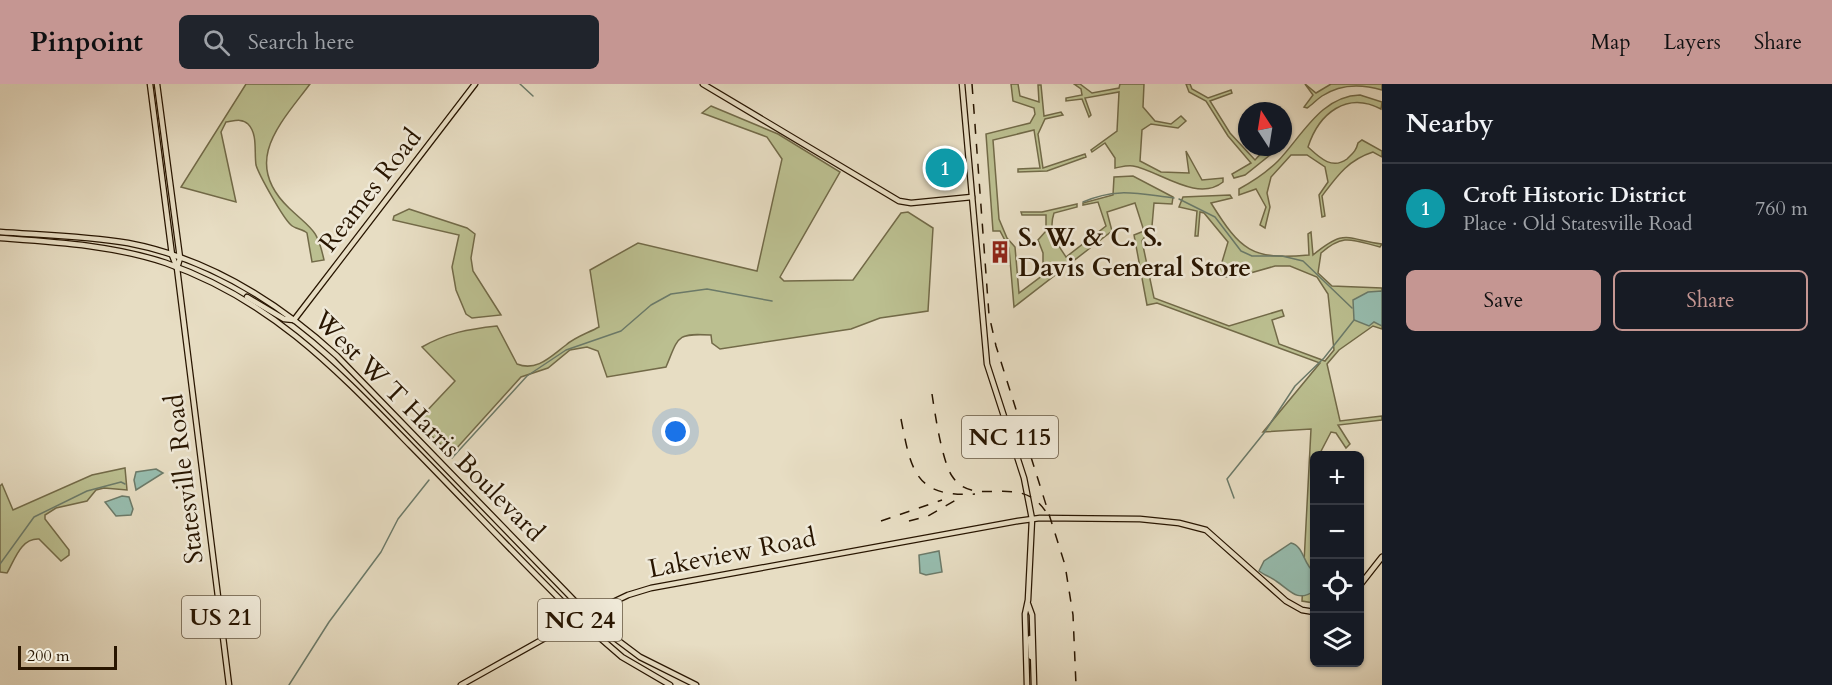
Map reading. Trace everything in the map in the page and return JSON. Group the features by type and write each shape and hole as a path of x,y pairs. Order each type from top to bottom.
{"main road":[{"name":"Statesville Road","path":"150,84 172,255 177,268 229,685"},
{"name":"Statesville Road","path":"157,84 180,258 177,268"},
{"name":"Reames Road","path":"294,320 475,84"},
{"path":"703,84 899,201 914,203 972,197"},
{"name":"NC 115","path":"962,84 987,364 1024,478 1032,519 1027,607 1027,685"},
{"path":"152,100 155,101 160,115"},
{"path":"153,107 162,128"},
{"name":"West W T Harris Boulevard","path":"0,232 115,241 172,255 243,287 294,320 346,365 588,614 640,657 696,685"},
{"name":"West W T Harris Boulevard","path":"0,238 101,247 138,255 227,289 281,322 325,359 579,619 622,657 670,685"},
{"path":"227,289 255,301 286,320 294,320"},
{"name":"Lakeview Road","path":"461,685 627,594 1032,519 1140,519 1200,528 1216,536 1292,605 1310,611"},
{"path":"1364,579 1382,557"},
{"path":"1027,607 1034,674"},
{"name":"NC 115","path":"1027,607 1032,615 1034,685"}],"shaded area":[{"path":"246,84 310,84 287,114 270,144 267,159 268,175 275,191 316,235 324,260 312,262 307,233 291,225 272,196 256,165 253,133 246,122 238,120 226,122 221,132 236,202 181,187"},
{"path":"1011,84 1018,84 1020,96 1039,102 1038,85 1041,85 1044,116 1061,112 1063,115 1045,119 1038,134 1043,168 1085,154 1086,157 1047,171 1018,172 1018,169 1040,168 1034,130 993,140 999,219 1007,238 1015,247 1019,293 1043,275 1043,253 1038,240 1046,231 1046,215 1022,215 1021,212 1042,212 1077,204 1077,207 1054,213 1052,219 1054,236 1066,257 1106,226 1098,202 1083,205 1083,203 1113,195 1114,177 1133,176 1173,197 1172,204 1154,203 1152,226 1142,241 1154,298 1229,326 1282,310 1284,316 1272,320 1279,344 1325,361 1334,350 1328,294 1317,277 1290,266 1275,266 1240,276 1222,277 1201,269 1202,266 1219,272 1228,242 1204,213 1200,212 1198,236 1195,236 1197,211 1179,207 1183,197 1230,195 1232,198 1211,203 1240,242 1260,253 1273,256 1309,255 1308,234 1311,232 1313,255 1340,238 1353,238 1382,244 1380,247 1342,240 1321,253 1318,273 1332,286 1382,288 1382,329 1373,326 1339,350 1327,364 1340,421 1382,416 1382,420 1338,425 1350,444 1346,448 1336,433 1331,432 1321,451 1310,451 1310,602 1302,601 1311,429 1263,432 1320,363 1157,303 1147,305 1134,235 1144,231 1135,203 1107,212 1112,231 1014,307 1009,248 1000,231 993,231 986,134 1030,123 1035,114 1034,108 1013,101"},
{"path":"1074,84 1080,84 1092,93 1119,88 1120,84 1144,84 1143,107 1155,121 1171,124 1181,116 1186,121 1178,128 1151,124 1142,130 1140,161 1161,172 1189,173 1186,151 1202,180 1223,178 1223,182 1213,188 1201,189 1133,166 1115,168 1115,158 1105,143 1092,152 1091,150 1117,131 1119,92 1085,98 1091,115 1089,117 1082,99 1066,101 1066,98 1082,95 1081,89"},
{"path":"1186,84 1190,84 1192,89 1208,98 1231,90 1232,93 1210,101 1238,142 1238,148 1206,101 1189,92"},
{"path":"1305,84 1316,93 1331,84 1382,84 1382,90 1359,86 1344,87 1329,92 1307,108 1304,107 1313,95"},
{"path":"1360,95 1382,102 1381,109 1369,104 1357,103 1346,104 1336,109 1319,124 1308,147 1322,159 1336,163 1347,159 1362,140 1382,151 1382,157 1373,152 1364,155 1344,170 1322,196 1325,216 1322,217 1319,195 1328,182 1325,167 1307,155 1292,155 1292,145 1323,110 1346,97"},
{"path":"711,106 778,134 840,172 780,277 784,281 853,280 901,213 908,212 933,228 928,311 880,318 851,329 720,349 712,343 711,335 685,336 677,343 666,367 607,377 598,351 587,347 570,350 548,368 521,377 455,450 449,451 419,425 423,415 455,381 422,347 458,332 497,326 517,364 531,366 543,362 573,340 599,327 590,270 638,243 757,271 782,159 767,137 702,113"},
{"path":"1245,156 1251,156 1255,160 1259,156 1269,156 1245,175 1234,178 1232,174 1251,163"},
{"path":"1282,156 1290,156 1271,177 1267,193 1270,207 1265,228 1260,225 1266,207 1256,189 1239,195 1239,189"},
{"path":"409,209 467,228 475,234 471,258 473,271 501,315 472,318 466,314 456,290 452,267 459,235 393,220 394,216"},
{"path":"1382,291 1382,326 1374,322 1369,326 1354,320 1353,300 1368,292"},
{"path":"125,468 127,490 104,488 96,490 87,501 56,508 45,515 45,519 69,550 69,555 61,561 39,539 33,540 19,550 7,573 0,572 0,486 2,484 13,510 92,475"},
{"path":"156,469 163,473 136,490 134,480 136,472"},
{"path":"122,496 129,497 133,509 131,515 116,516 105,502"},
{"path":"1291,543 1295,545 1301,551 1310,569 1310,593 1303,596 1294,594 1259,571 1264,561"},
{"path":"939,551 942,572 926,575 920,573 919,555"}],"waterway":[{"path":"520,84 533,96"},
{"path":"1083,202 1095,197 1118,193 1174,198"},
{"path":"1179,199 1215,217 1241,251 1252,256 1282,256 1303,261 1352,308"},
{"path":"452,458 527,376 566,350 621,331 651,305 671,294 707,289 772,301"},
{"path":"1234,498 1227,479 1264,433 1295,386 1324,358 1354,320"},
{"path":"289,685 329,622 381,552 398,519 429,480"},
{"path":"0,564 34,517 87,491 121,482 125,484"}],"railway":[{"path":"972,84 989,315 996,346 1065,565 1073,615 1076,685"},
{"path":"932,394 945,460 952,476 961,486 985,492 1023,494 1035,500 1046,512"},
{"path":"901,419 908,453 919,477 940,491 975,494"},
{"path":"909,521 928,516 963,496"},
{"path":"881,521 942,500"}],"place":[{"name":"Croft Historic District","path":"945,168"},
{"name":"S. W. & C. S. Davis General Store","path":"1000,252"}]}
